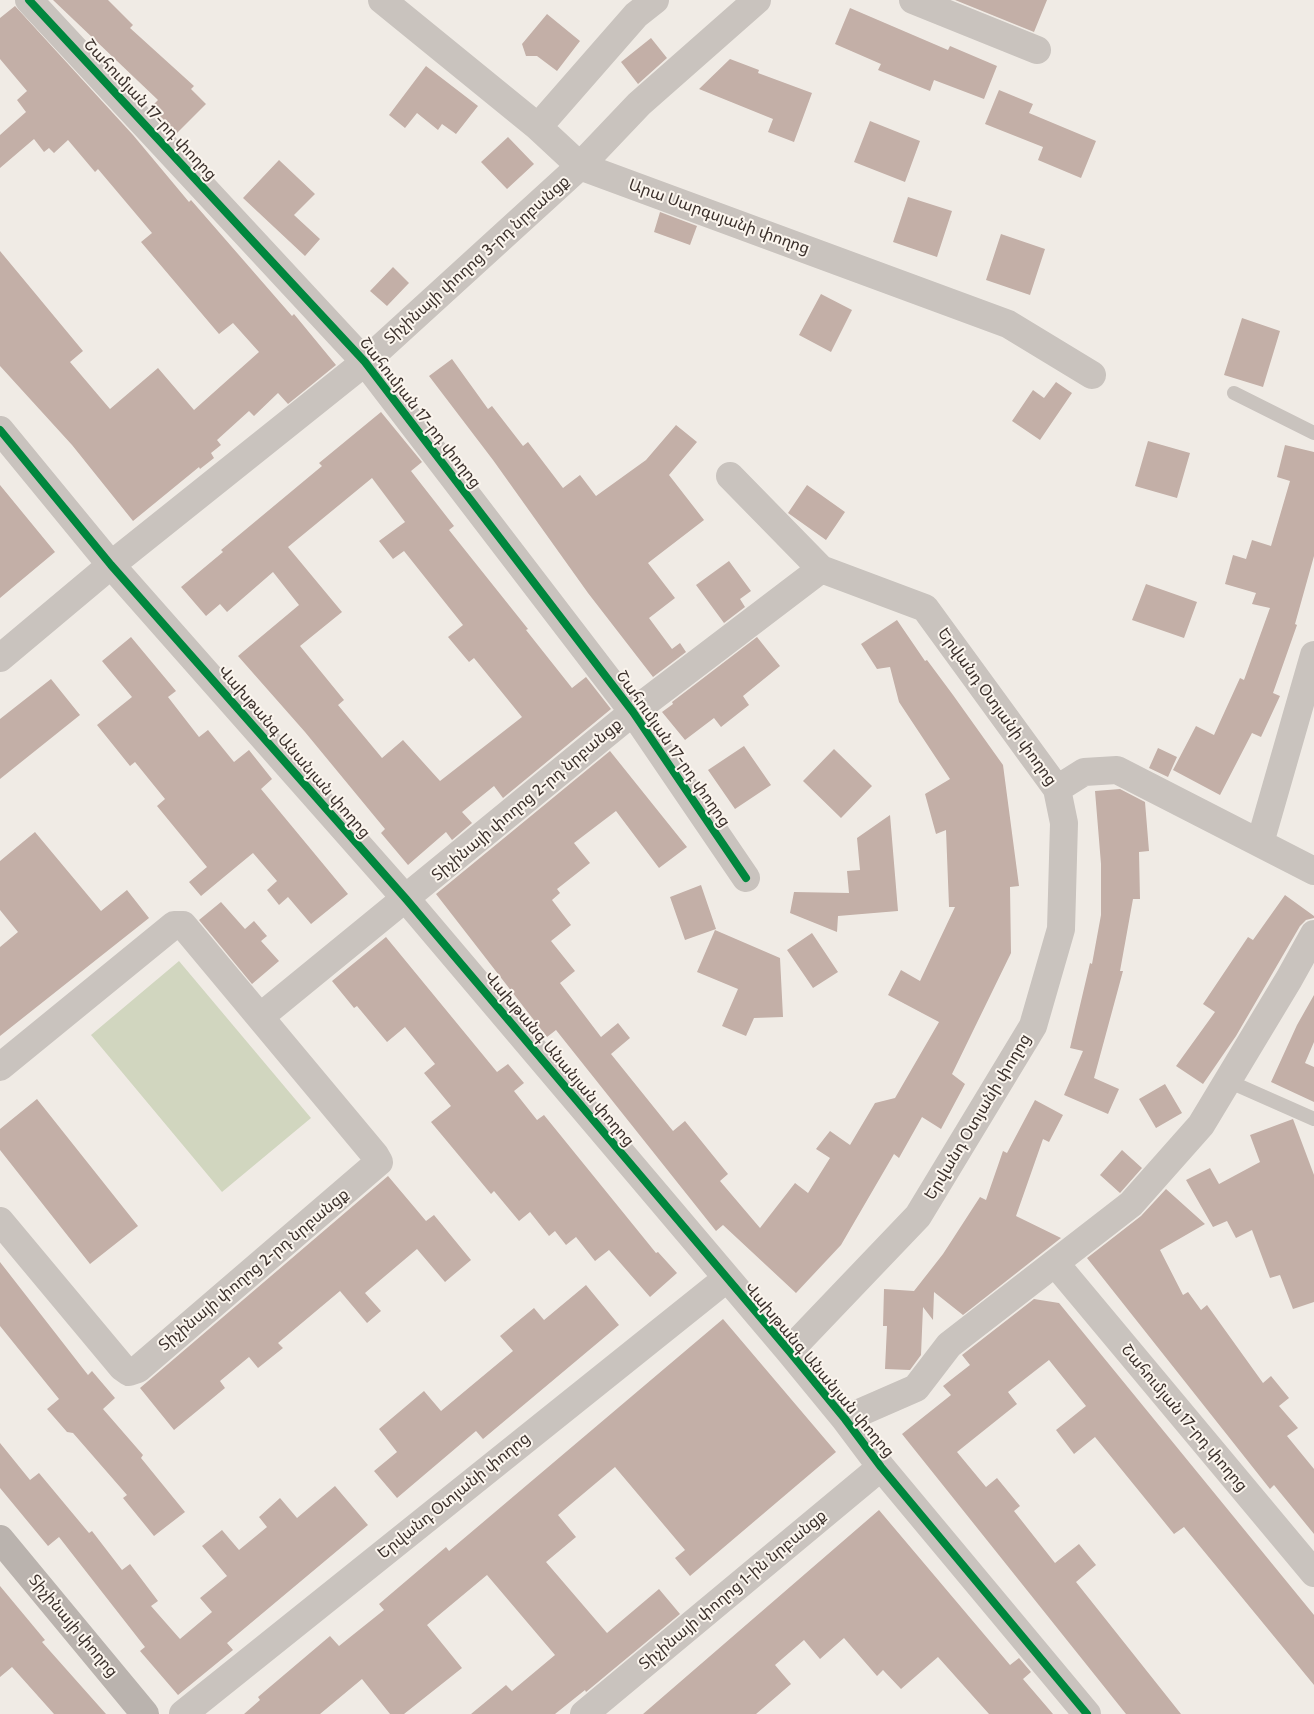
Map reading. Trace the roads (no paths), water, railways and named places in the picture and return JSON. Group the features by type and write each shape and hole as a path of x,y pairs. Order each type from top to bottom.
{"main road":[{"name":"Տիչինայի փողոց","path":"0,1539 145,1714"}],"street":[{"name":"Շահումյան 17-րդ փողոց","path":"29,0 365,362 633,712 746,878"},
{"path":"538,127 636,15 655,0"},
{"name":"Տիչինայի փողոց 3-րդ նրբանցք","path":"0,658 111,565 365,362 580,166 640,104 758,0"},
{"path":"912,0 1037,50"},
{"name":"Արա Սարգսյանի փողոց","path":"392,3 538,127 580,166 1008,324 1092,375"},
{"name":"Վախթանգ Անանյան փողոց","path":"0,430 111,565 406,899 726,1279 789,1351 845,1419 881,1467 1087,1714"},
{"name":"Երվանդ Օտյանի փողոց","path":"730,476 821,569 925,608 1057,789 1064,823 1061,929 1033,1026 918,1216 789,1351"},
{"name":"Տիչինայի փողոց 2-րդ նրբանցք","path":"260,1017 633,712 821,569"},
{"path":"1260,843 1314,656"},
{"path":"1057,789 1084,772 1117,770 1314,871"},
{"name":"Տիչինայի փողոց 2-րդ նրբանցք","path":"0,1067 174,925 183,925 375,1154 379,1162 138,1369 129,1372 122,1367 2,1226"},
{"path":"845,1419 916,1388 949,1345 1131,1204 1201,1125 1314,934"},
{"name":"Շահումյան 17-րդ փողոց","path":"1055,1263 1314,1573"},
{"name":"Երվանդ Օտյանի փողոց","path":"183,1714 726,1279"},
{"name":"Տիչինայի փողոց 1-ին նրբանցք","path":"584,1714 881,1467"}],"lane":[{"path":"1234,393 1314,433"},
{"path":"1228,1081 1314,1118"}]}
